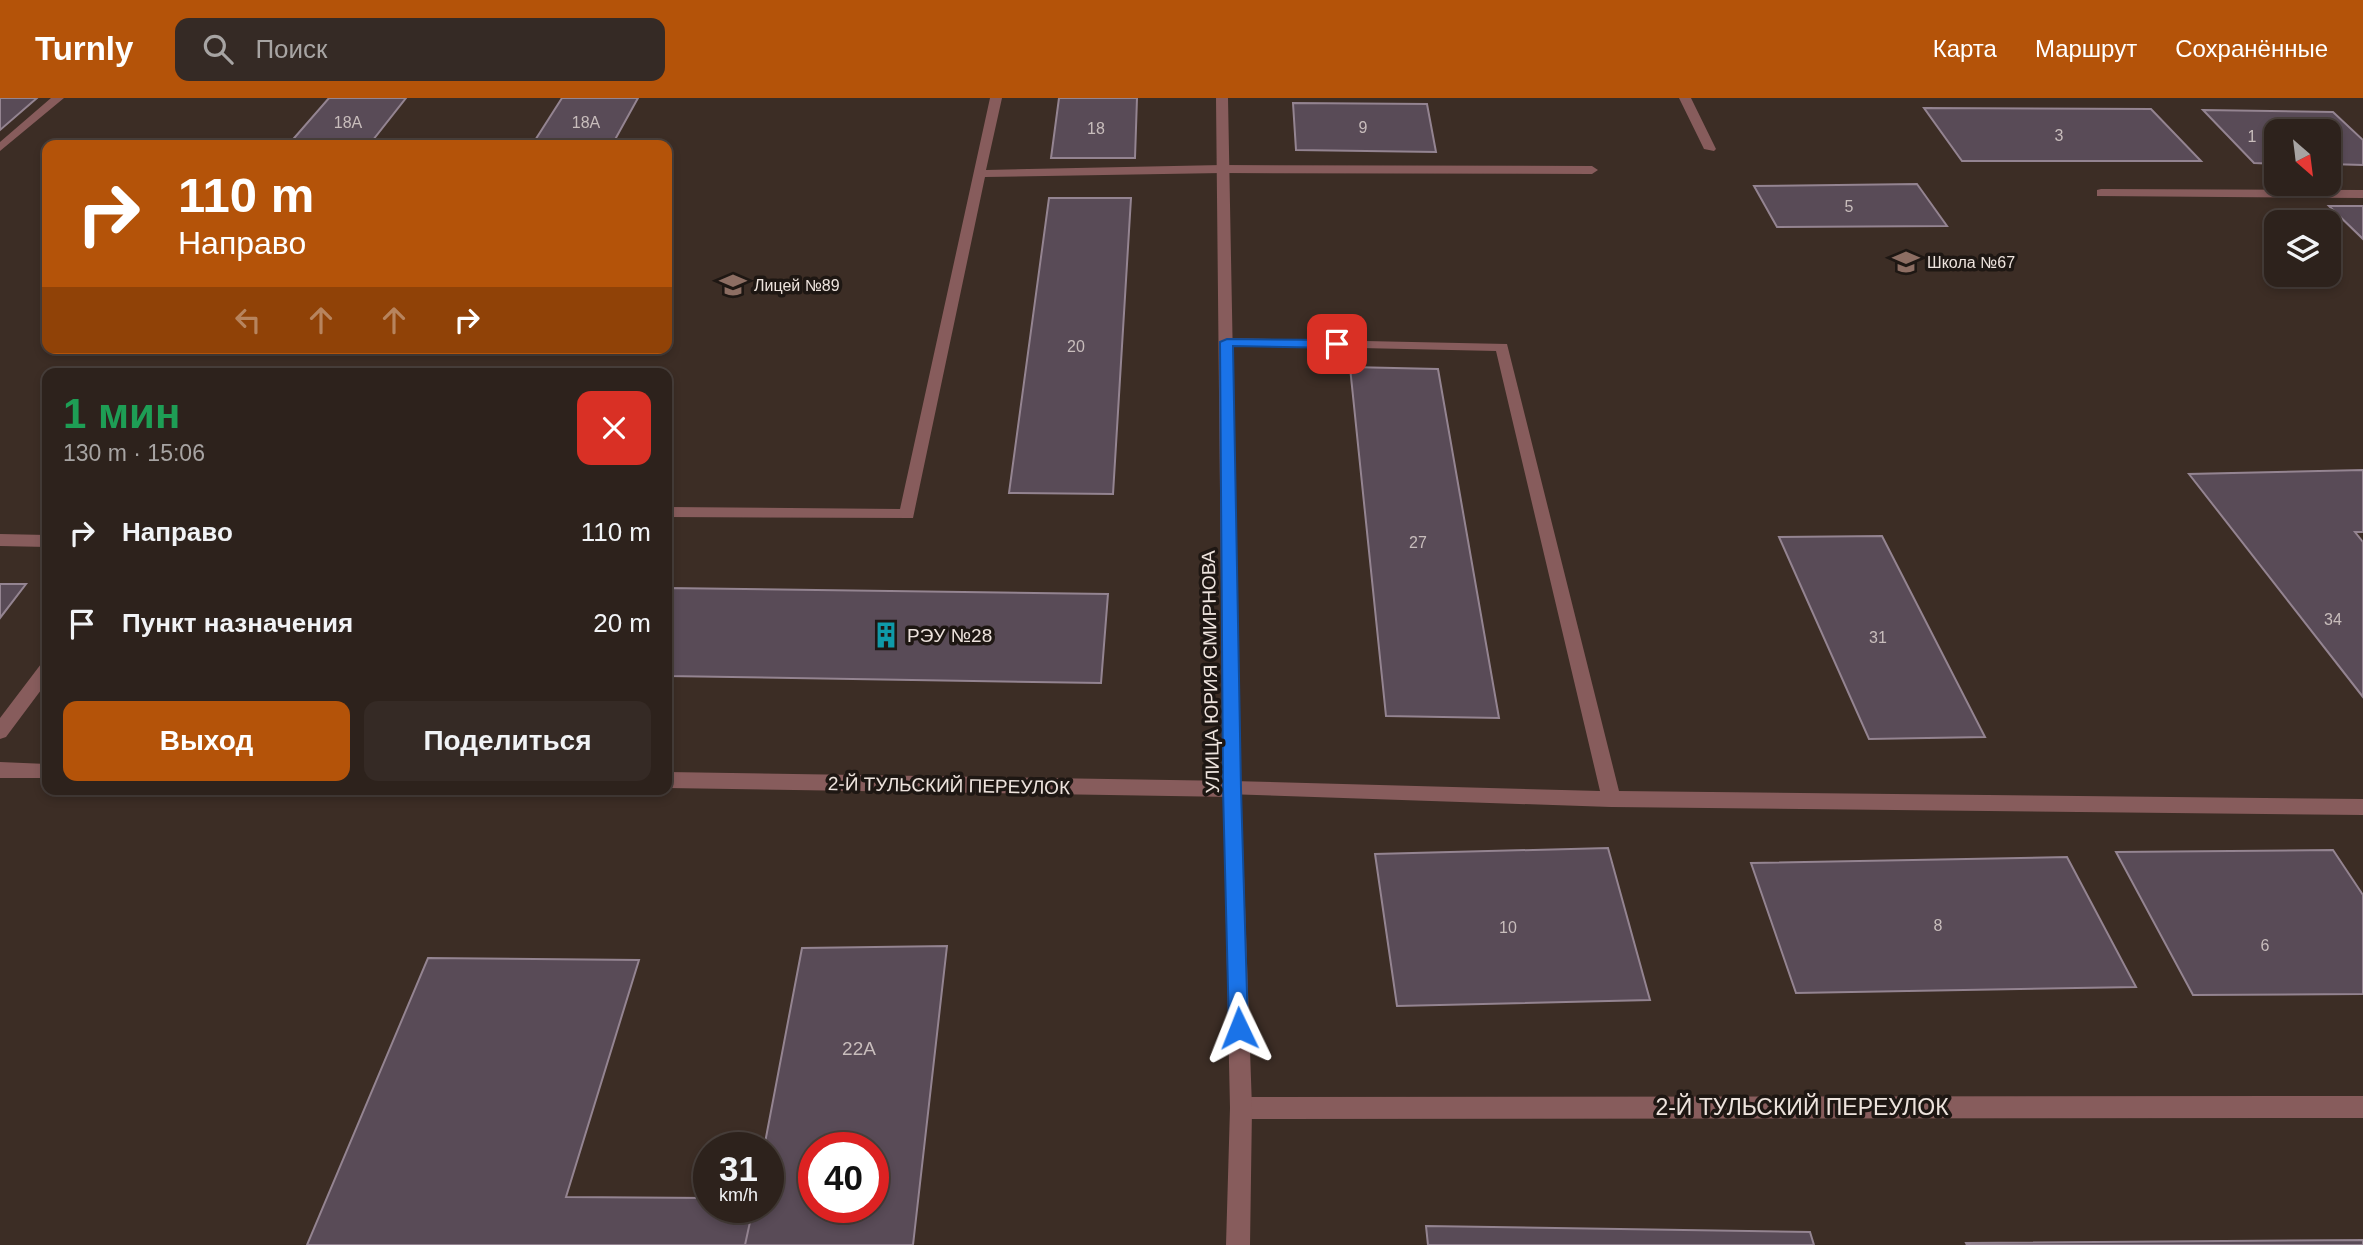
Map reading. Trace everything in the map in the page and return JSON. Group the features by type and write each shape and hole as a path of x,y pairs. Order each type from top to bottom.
{"street":[{"path":"0,148 58,98"},
{"path":"672,512 907,514 996,98"},
{"name":"УЛИЦА ЮРИЯ СМИРНОВА","path":"1222,98 1232,789 1241,1108 1238,1245"},
{"path":"1685,98 1710,149"},
{"path":"979,174 1222,169 1592,170"},
{"path":"2101,192 2363,194"},
{"path":"1227,342 1502,347 1611,799"},
{"path":"0,540 42,541"},
{"path":"0,733 42,676"},
{"path":"0,770 42,771"},
{"name":"2-Й ТУЛЬСКИЙ ПЕРЕУЛОК","path":"672,780 1232,789 1611,799 2363,807"},
{"name":"2-Й ТУЛЬСКИЙ ПЕРЕУЛОК","path":"1241,1108 2363,1107"}],"building":[{"path":"0,98 37,98 0,130"},
{"path":"329,98 406,98 373,140 292,140"},
{"path":"562,98 638,98 615,140 535,140"},
{"path":"1059,98 1137,98 1135,158 1051,158"},
{"path":"1293,103 1427,104 1436,152 1296,150"},
{"path":"1924,108 2151,109 2201,161 1962,161"},
{"path":"2203,110 2333,112 2340,119 2264,119 2264,163 2254,163"},
{"path":"2342,120 2363,140 2363,165 2342,164"},
{"path":"1917,184 1947,226 1777,227 1754,186"},
{"path":"1049,198 1131,198 1113,494 1009,493"},
{"path":"2329,206 2363,206 2363,239 2341,218 2341,210 2333,210"},
{"path":"1350,367 1438,369 1499,718 1386,716"},
{"path":"2363,470 2363,532 2355,532 2363,542 2363,697 2189,474"},
{"path":"1882,536 1985,737 1869,739 1779,537"},
{"path":"0,584 26,584 0,618"},
{"name":"РЭУ №28","path":"672,588 1108,594 1101,683 672,676"},
{"path":"1608,848 1650,1000 1397,1006 1375,854"},
{"path":"2333,850 2363,895 2363,994 2193,995 2116,852"},
{"path":"2067,857 2136,987 1796,993 1751,863"},
{"path":"947,946 913,1245 745,1245 750,1223 784,1223 784,1132 767,1132 802,948"},
{"path":"428,958 639,960 566,1197 693,1198 693,1223 750,1223 745,1245 307,1245"},
{"path":"1426,1226 1810,1232 1814,1245 1428,1245"},
{"path":"2363,1240 2363,1245 1966,1243"}],"place":[{"name":"Школа №67","path":"1906,262"},
{"name":"Лицей №89","path":"733,285"},
{"name":"РЭУ №28","path":"886,635"}],"route":[{"path":"1239,1028 1232,789 1227,342 1337,344"}]}
